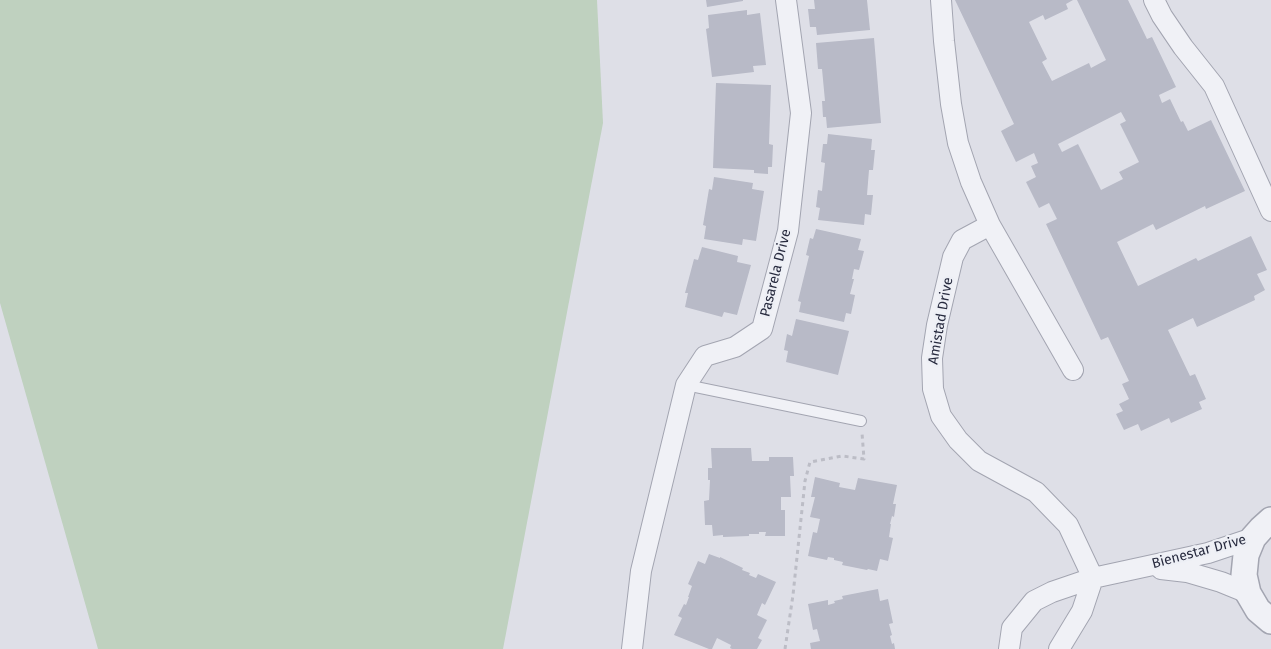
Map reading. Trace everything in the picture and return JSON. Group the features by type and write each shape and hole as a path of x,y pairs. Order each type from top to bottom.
{"street":[{"name":"Pasarela Drive","path":"632,649 641,571 686,384 705,356 735,347 762,329 788,231 800,113 786,0"},
{"path":"941,0 951,104 958,143 971,182 990,225 1073,370"},
{"path":"1154,0 1162,16 1183,47 1214,86 1271,211"},
{"name":"Amistad Drive","path":"990,225 962,240 953,257 932,358 933,389 941,416 958,440 979,461 1036,492 1068,525 1093,578"},
{"path":"1266,525 1246,555 1244,575 1248,593 1258,610 1271,621"},
{"name":"Bienestar Drive","path":"1012,648 1012,628 1034,601 1052,592 1093,578 1208,553 1266,525"},
{"name":"Bienestar Drive","path":"1144,567 1187,572 1221,582 1248,593"},
{"path":"1059,649 1082,611 1093,578"}],"lane":[{"path":"686,384 861,421"}],"path":[{"path":"784,649 793,595 805,481 810,462 842,456 864,459 861,421"}],"green space":[{"path":"0,0 597,0 603,123 503,649 98,649 0,303"}],"building":[{"path":"706,0 743,0 743,1 707,7"},
{"path":"814,0 867,0 870,30 817,35 816,27 810,27 808,9 815,9"},
{"path":"955,0 1073,0 1066,4 1068,9 1045,20 1043,15 1029,22 1047,59 1042,62 1052,81 1089,63 1091,68 1106,60 1077,0 1128,0 1147,39 1152,37 1176,87 1159,95 1162,103 1170,99 1181,122 1183,121 1188,131 1211,120 1245,191 1206,209 1205,206 1156,230 1153,224 1117,242 1138,286 1196,258 1198,261 1251,236 1267,270 1257,274 1265,290 1254,296 1255,300 1197,327 1193,318 1168,330 1190,376 1195,374 1206,399 1199,402 1202,409 1171,423 1169,418 1141,431 1138,424 1124,430 1116,414 1123,411 1119,404 1129,399 1122,384 1129,381 1108,337 1101,340 1046,224 1057,219 1049,203 1039,208 1026,182 1036,177 1031,166 1038,163 1034,153 1016,162 1001,131 1014,124","holes":["1121,112 1126,121 1120,124 1139,162 1119,172 1123,179 1101,190 1078,144 1062,152 1058,144"]},
{"path":"747,10 747,15 760,13 766,65 753,66 754,72 712,77 706,29 709,28 708,15"},
{"path":"874,38 881,123 827,128 826,117 823,117 822,101 825,101 822,69 818,69 816,43"},
{"path":"716,83 771,85 769,144 773,145 772,167 768,167 768,174 754,173 754,170 713,168"},
{"path":"828,134 872,139 871,150 875,150 873,170 869,170 867,195 873,195 871,215 865,214 864,225 818,220 820,208 816,207 818,190 822,191 825,163 821,162 823,144 827,144"},
{"path":"714,177 753,183 752,189 764,191 756,241 743,239 742,245 704,239 706,226 703,225 709,189 712,190"},
{"path":"816,229 861,239 858,250 864,251 859,270 854,269 852,279 854,279 850,294 855,295 851,314 846,313 844,322 799,312 801,302 798,301 809,256 806,255 810,238 813,239"},
{"path":"702,247 738,256 737,262 751,265 737,315 724,312 722,317 685,307 688,293 685,293 694,259 698,260"},
{"path":"796,319 849,331 838,375 786,362 788,351 784,350 787,334 792,336"},
{"path":"711,448 751,448 752,461 769,461 769,457 793,457 794,476 790,476 791,497 781,497 781,510 785,510 785,536 765,536 766,532 759,532 759,534 749,534 749,536 713,536 712,525 705,525 704,501 709,500 710,480 708,480 708,468 712,468"},
{"path":"815,477 840,483 839,487 855,490 858,478 897,485 893,504 896,504 894,517 892,516 890,524 889,537 893,538 888,561 880,559 877,571 842,565 843,562 834,560 834,558 828,557 827,560 808,556 813,532 817,533 820,519 810,517 815,497 811,497"},
{"path":"709,554 743,568 742,570 756,578 758,574 776,582 765,605 762,603 757,615 767,620 758,638 762,640 757,649 732,649 730,648 731,645 717,638 712,649 709,649 674,635 682,618 678,616 689,597 692,586 688,584 698,561 705,564"},
{"path":"878,589 880,601 888,599 893,623 889,624 892,635 890,636 895,649 811,649 810,643 820,641 817,629 813,630 808,604 828,600 828,605 843,599 842,596"}]}
